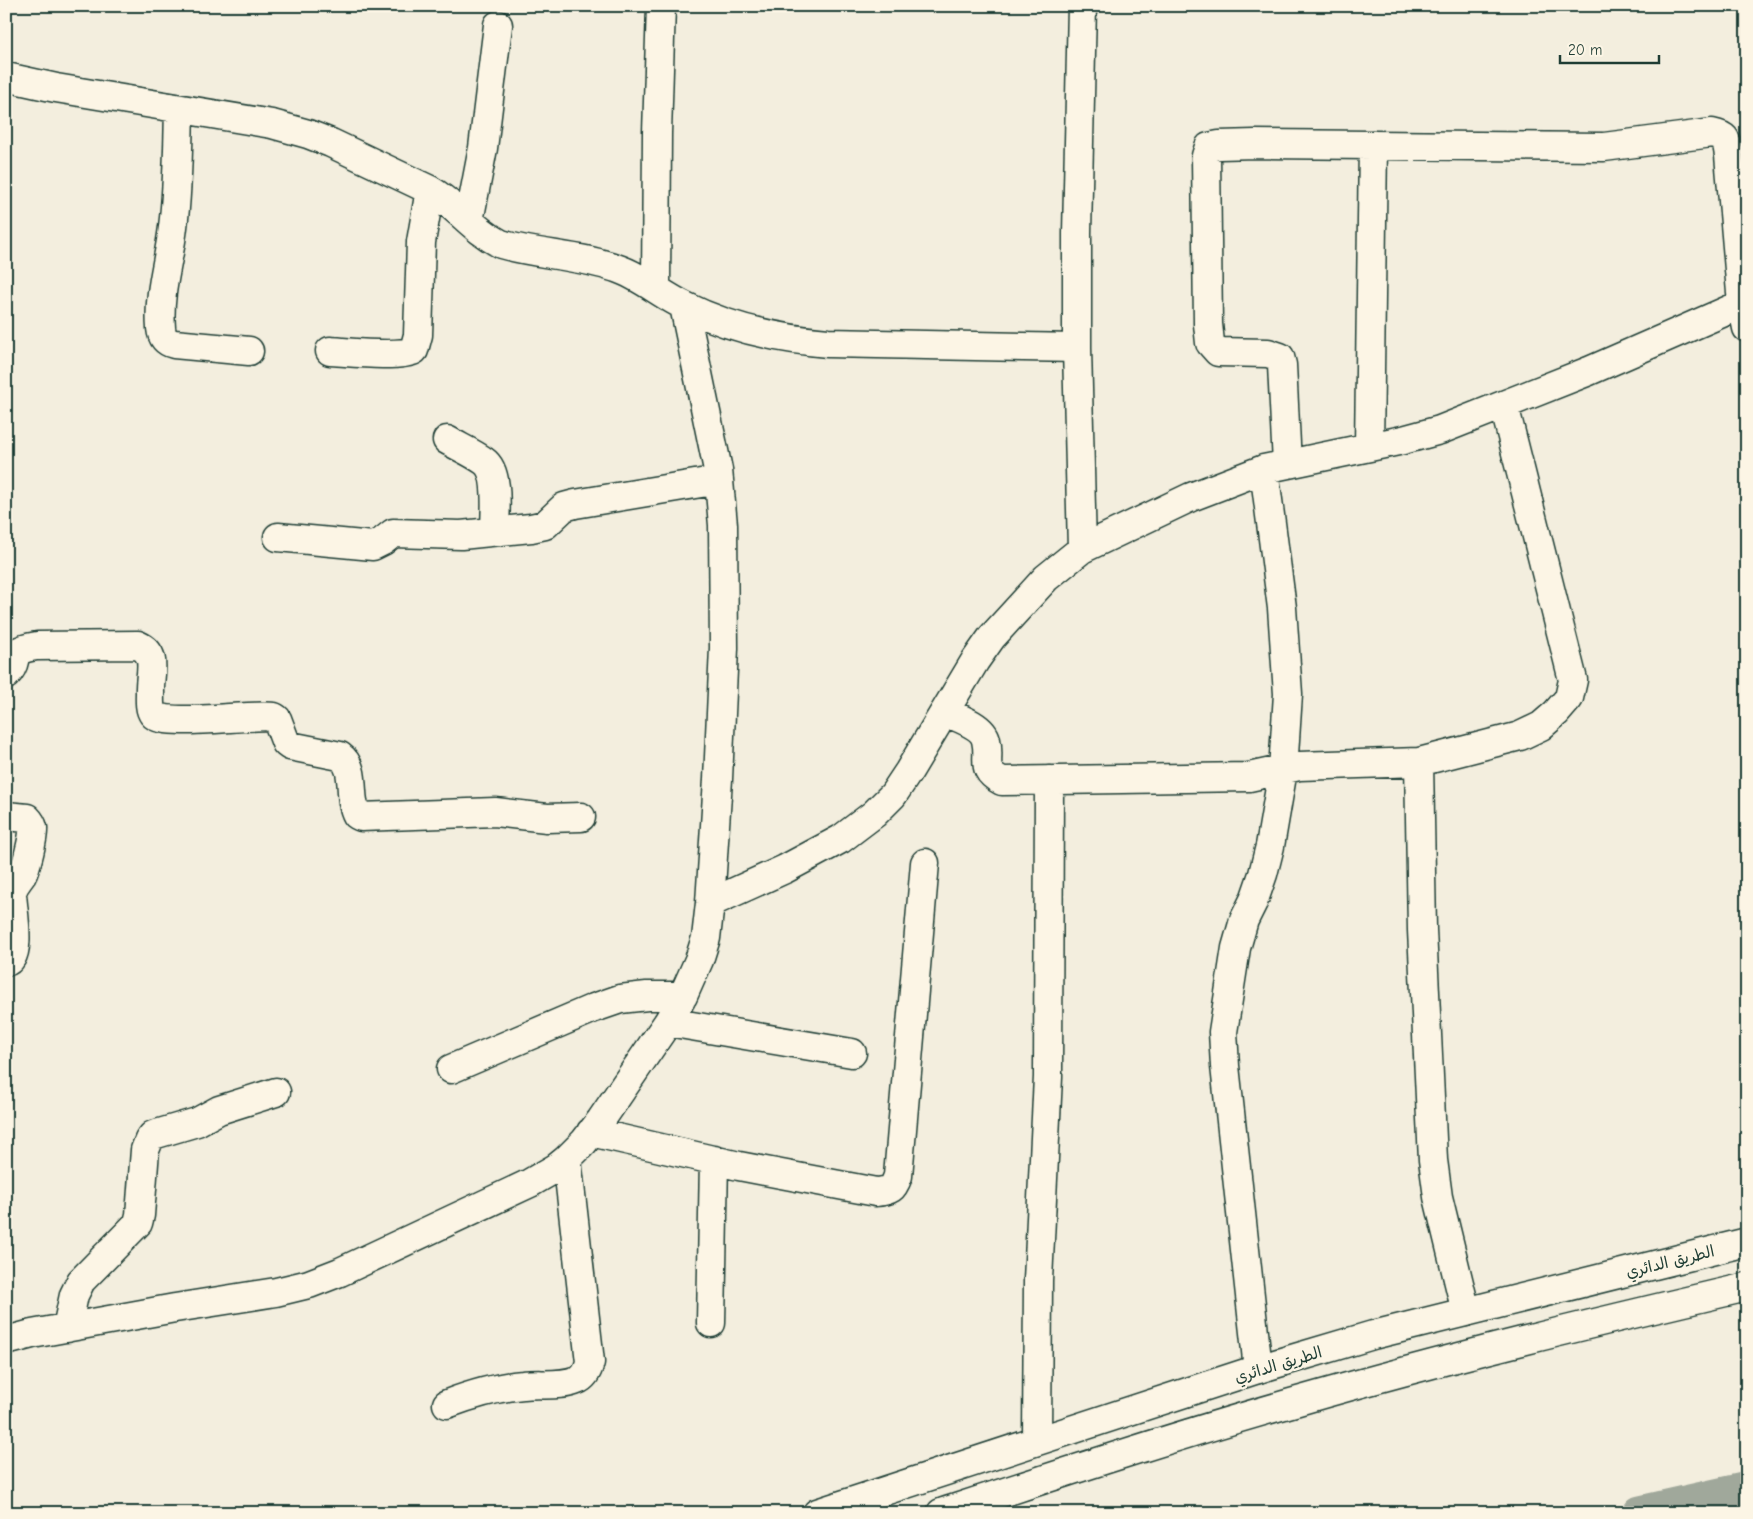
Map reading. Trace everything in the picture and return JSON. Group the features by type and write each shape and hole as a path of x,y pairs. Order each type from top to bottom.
{"main road":[{"path":"656,288 657,133 661,6"},
{"path":"1082,6 1076,348 1082,549"},
{"path":"469,221 484,148 498,25"},
{"path":"6,77 56,88 272,124 308,134 430,190 442,197 486,236 501,244 614,267 656,288 684,306 727,323 807,341 1076,348"},
{"path":"179,109 176,208 170,252 161,288 162,335 167,342 174,344 249,351"},
{"path":"710,903 784,870 841,839 874,814 893,794 975,661 992,637 1046,578 1082,549 1191,497 1275,466 1403,440 1440,430 1745,311 1729,154 1726,140 1722,135 1712,133 1596,147 1255,144 1219,145 1209,148 1206,156 1208,324 1210,343 1218,352 1268,353 1280,357 1282,365 1275,466 1288,694 1283,770 1270,846 1263,874 1244,920 1236,948 1223,1032 1225,1066 1258,1369"},
{"path":"1369,447 1374,145"},
{"path":"330,351 388,354 414,350 418,335 421,242 430,190"},
{"path":"6,1341 175,1308 276,1292 309,1284 340,1272 530,1183 550,1172 567,1159 591,1132 668,1022 699,960 706,938 718,779 724,648 723,526 719,480 684,306"},
{"path":"945,712 964,719 986,739 987,768 993,776 1002,781 1250,777 1299,766 1419,762 1520,736 1541,726 1556,714 1569,698 1573,680 1504,405"},
{"path":"447,440 486,462 492,471 495,488 495,531"},
{"path":"278,536 373,546 393,533 461,535 545,525 564,507 575,504 719,480"},
{"path":"6,675 12,667 15,656 22,648 37,646 138,645 146,648 152,660 150,689 153,715 158,718 180,720 274,717 277,719 286,743 290,746 340,756 346,760 349,768 353,807 356,815 361,817 495,812 547,818 580,817"},
{"path":"1419,762 1422,930 1432,1160 1438,1197 1466,1312"},
{"path":"1038,1440 1038,1280 1048,1077 1049,780"},
{"path":"6,816 27,818 33,828 26,864 22,874 14,884 12,892 16,944 14,955 10,961 6,962"},
{"path":"591,1132 714,1160 876,1192 889,1190 894,1186 898,1176 925,863"},
{"path":"451,1069 594,1008 620,1000 647,996 682,996"},
{"path":"668,1022 852,1053"},
{"path":"67,1328 76,1288 138,1223 145,1150 148,1140 153,1135 197,1122 219,1110 276,1092"},
{"path":"447,1404 503,1387 569,1383 580,1379 588,1370 590,1362 567,1159"},
{"path":"711,1323 714,1160"},
{"name":"الطريق الدائري","path":"817,1513 1258,1369 1373,1336 1747,1242"},
{"path":"941,1513 1297,1401 1456,1358 1747,1287"}],"waterway":[{"path":"1640,1513 1747,1489"}]}
